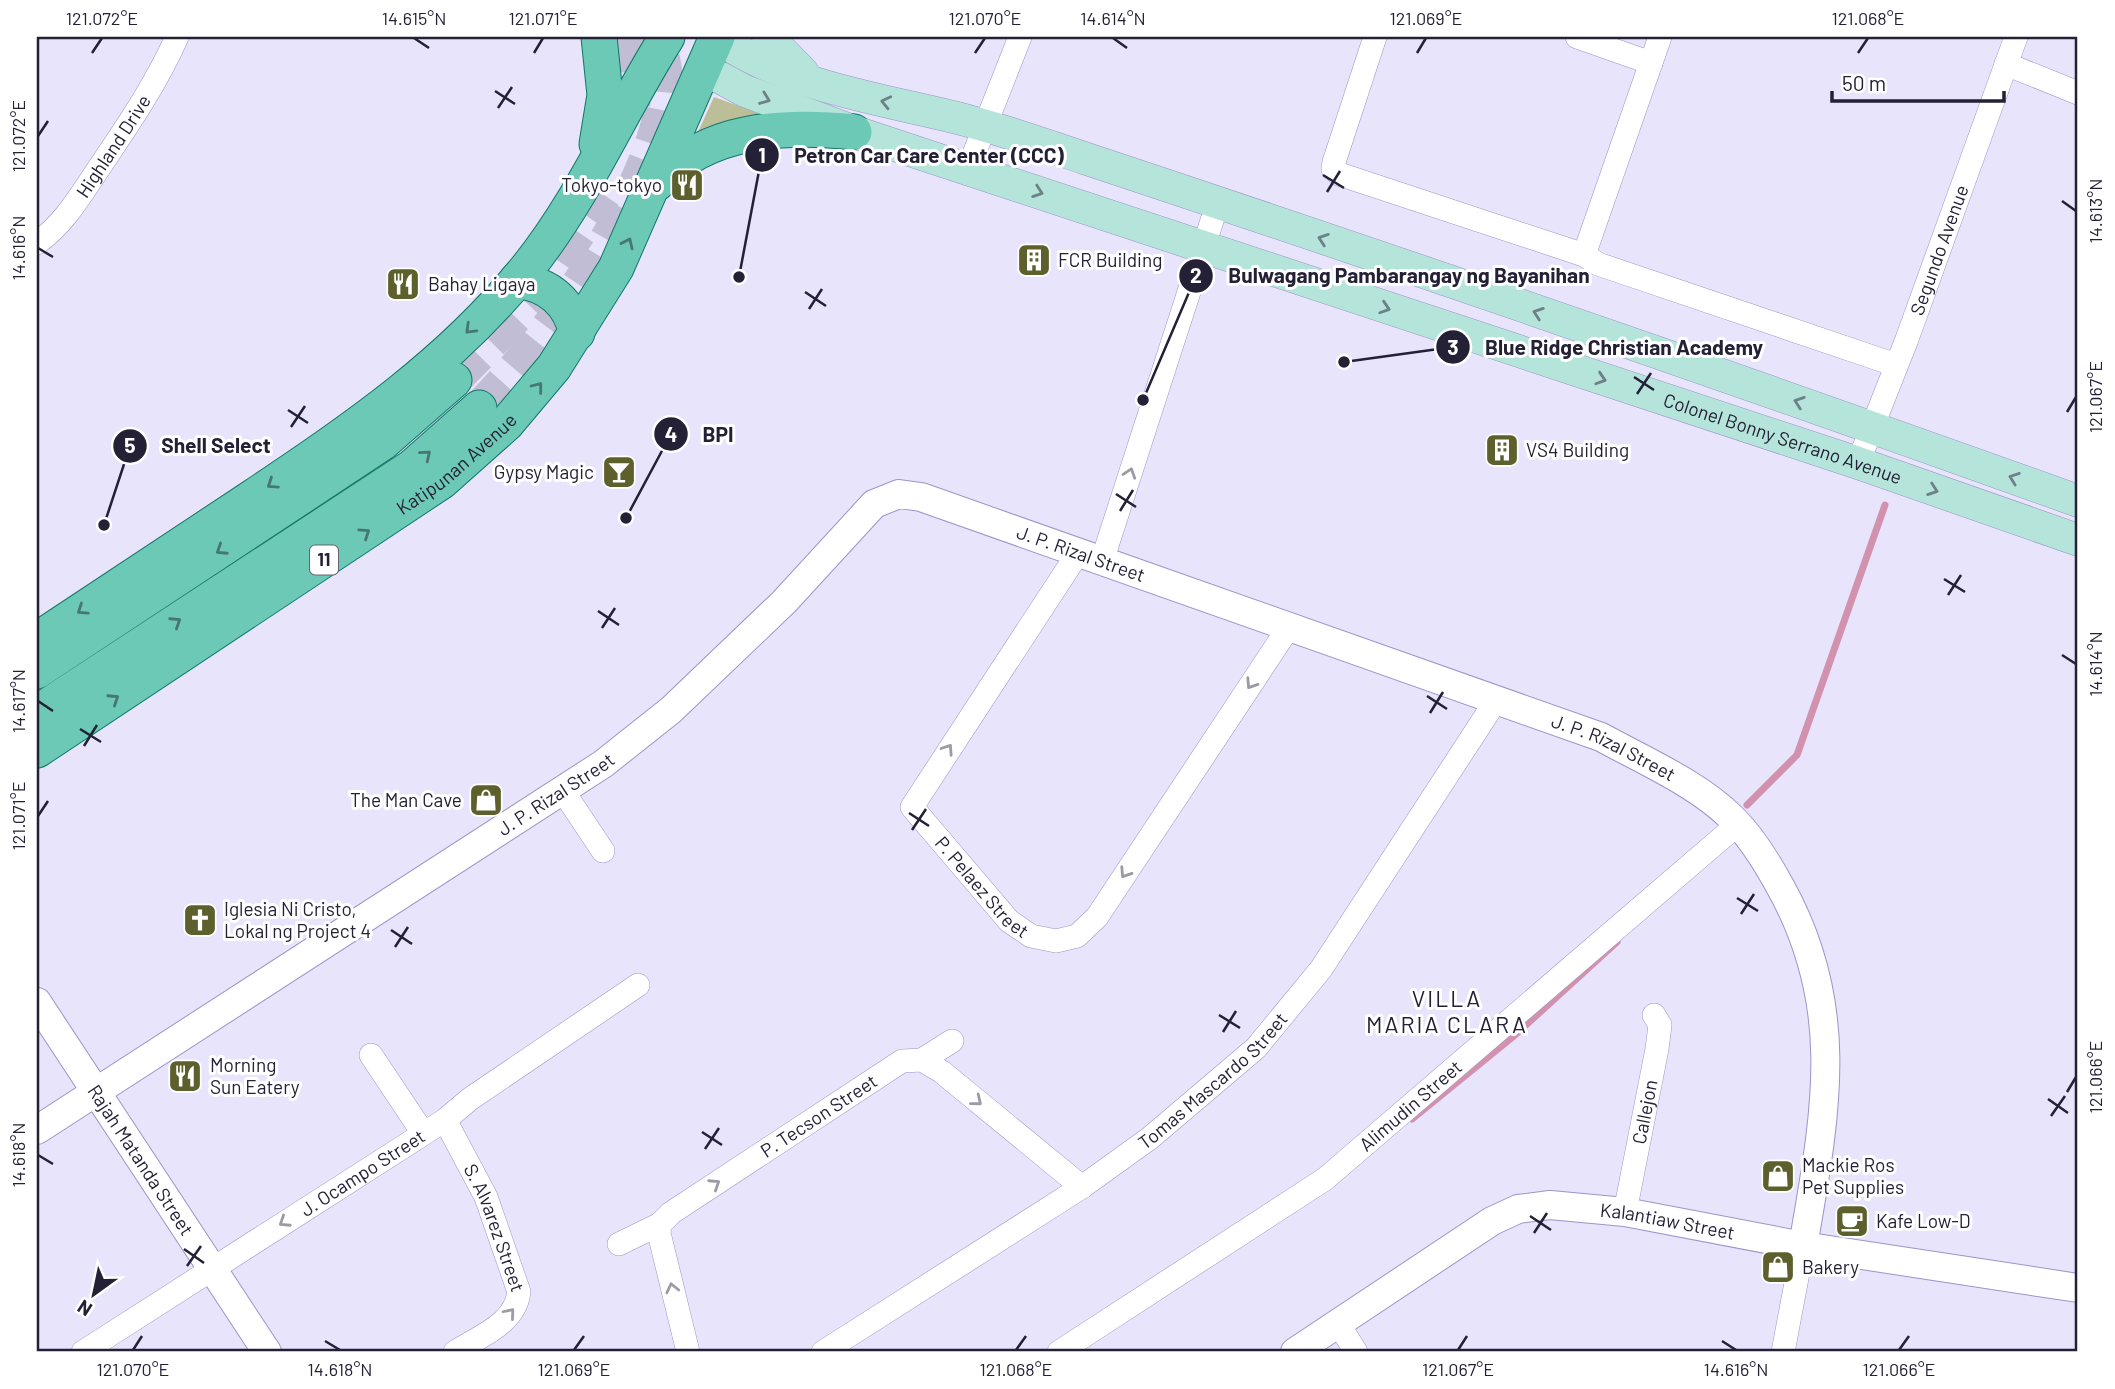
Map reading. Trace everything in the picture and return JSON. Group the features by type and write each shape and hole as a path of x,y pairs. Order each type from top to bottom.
{"main road":[{"path":"585,184 604,106 604,70 599,37"},
{"path":"37,640 380,411 428,370 527,267 585,184 665,37"},
{"name":"Colonel Bonny Serrano Avenue","path":"665,37 704,69 745,91 854,131 1203,249 1858,463 2078,540"},
{"name":"Colonel Bonny Serrano Avenue","path":"718,37 755,60 814,84 985,126 1218,202 2078,501"},
{"name":"Katipunan Avenue","path":"37,750 442,481 484,446 516,414 577,333 600,295 652,188 718,37"},
{"path":"768,37 814,84"},
{"path":"652,188 683,160 734,138 787,129 854,131"},
{"path":"527,267 578,293 600,295"},
{"path":"527,267 536,284 553,293 566,306 577,333"},
{"path":"37,671 382,443 454,380"},
{"name":"Katipunan Avenue","path":"37,713 411,468 479,408"}],"street":[{"name":"Highland Drive","path":"37,243 57,228 122,134 159,78 177,37"},
{"path":"968,169 1020,37"},
{"path":"1375,37 1333,169 1339,174 1584,255 1598,264 1896,365"},
{"path":"1577,37 1651,63"},
{"path":"1584,255 1660,37"},
{"name":"Segundo Avenue","path":"1858,463 2016,37"},
{"path":"2006,64 2078,93"},
{"path":"1090,557 1218,202"},
{"name":"J. P. Rizal Street","path":"37,1130 563,791 671,710 784,602 874,504 899,494 921,497 1495,702 1601,737 1671,775 1738,824 1769,865 1797,917 1819,979 1826,1054 1822,1133 1783,1352"},
{"name":"P. Pelaez Street","path":"1090,557 912,807 1009,921 1031,936 1056,942 1077,936 1097,917 1289,627"},
{"name":"Tomas Mascardo Street","path":"824,1352 1082,1187 1150,1138 1256,1048 1321,969 1495,702"},
{"path":"563,791 603,852"},
{"name":"Alimudin Street","path":"1059,1352 1325,1179 1738,824"},
{"name":"J. Ocampo Street","path":"83,1352 445,1120 638,985"},
{"name":"Rajah Matanda Street","path":"37,1002 94,1093 267,1352"},
{"name":"Callejon","path":"1625,1212 1657,1049 1660,1025 1654,1015"},
{"name":"P. Tecson Street","path":"620,1244 660,1224 671,1213 902,1061 922,1060 952,1041"},
{"path":"371,1055 423,1133"},
{"path":"922,1060 942,1072 1082,1187"},
{"name":"S. Alvarez Street","path":"445,1120 486,1197 519,1292 518,1304 510,1318 455,1352"},
{"name":"Kalantiaw Street","path":"1294,1352 1492,1221 1518,1209 1550,1205 1625,1212 1803,1246 2078,1288"},
{"path":"660,1224 659,1233 688,1352"},
{"path":"1338,1323 1356,1352"}],"green space":[{"path":"714,97 775,119 693,143"}],"waterway":[{"path":"1747,805 1797,755 1885,505"},
{"path":"1412,1119 1515,1035 1617,942"}],"tunnel":[{"path":"630,37 633,107"},
{"path":"479,408 507,379 567,302 596,258 644,167 658,124 665,84 663,60 656,37"},
{"path":"454,380 534,298 604,195"}],"place":[{"name":"Tokyo-tokyo","path":"687,185"},
{"name":"FCR Building","path":"1034,260"},
{"name":"Petron Car Care Center (CCC)","path":"739,277"},
{"name":"Bahay Ligaya","path":"403,284"},
{"name":"Blue Ridge Christian Academy","path":"1344,362"},
{"name":"Bulwagang Pambarangay ng Bayanihan","path":"1143,400"},
{"name":"VS4 Building","path":"1502,450"},
{"name":"Gypsy Magic","path":"619,472"},
{"name":"BPI","path":"626,518"},
{"name":"Shell Select","path":"104,525"},
{"name":"The Man Cave","path":"486,800"},
{"name":"Iglesia Ni Cristo, Lokal ng Project 4","path":"200,920"},
{"name":"Morning Sun Eatery","path":"185,1076"},
{"name":"Mackie Ros Pet Supplies","path":"1778,1176"},
{"name":"Kafe Low-D","path":"1852,1221"},
{"name":"Bakery","path":"1778,1267"}],"district":[{"name":"VILLA MARIA CLARA","path":"1447,1012"}]}
